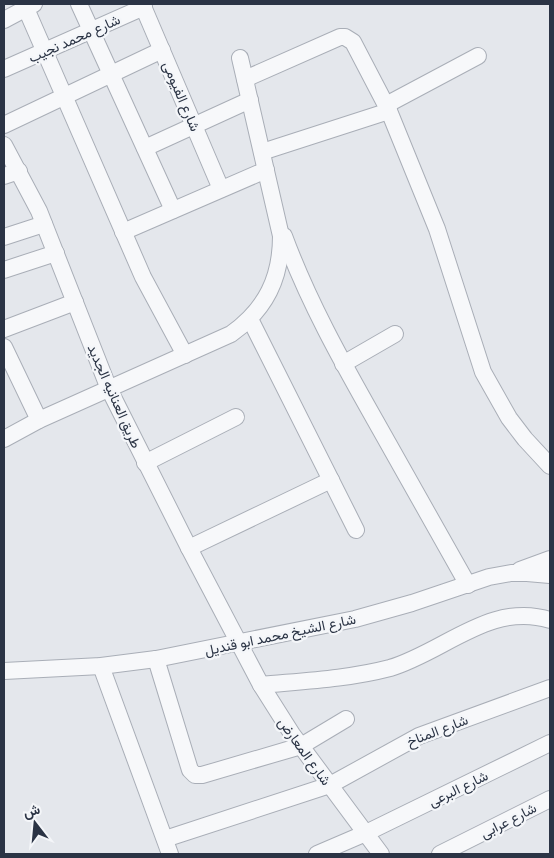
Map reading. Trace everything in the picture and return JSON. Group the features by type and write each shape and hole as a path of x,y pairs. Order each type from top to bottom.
{"street":[{"path":"79,4 173,210"},
{"path":"4,20 28,5 64,96 143,277 184,355"},
{"name":"شارع محمد نجيب","path":"4,69 143,6"},
{"name":"شارع الفيومى","path":"143,6 221,189"},
{"path":"245,79 340,37 345,37 353,42 388,108 437,229 483,372 509,418 550,466"},
{"path":"4,125 162,50"},
{"path":"262,152 388,108 478,56"},
{"path":"4,439 39,420 231,334 250,319 262,305 278,272 281,236 240,58"},
{"path":"145,148 250,100"},
{"name":"طريق العنانيه الجديد","path":"4,145 11,174 44,224 109,389 238,642"},
{"path":"123,232 266,170"},
{"path":"278,218 294,264 314,309 468,585"},
{"path":"4,236 44,224"},
{"path":"4,270 56,253"},
{"path":"4,329 75,302"},
{"path":"250,319 356,530"},
{"path":"343,364 394,334"},
{"path":"4,347 39,420"},
{"path":"146,463 236,417"},
{"path":"189,548 331,480"},
{"path":"511,574 550,559"},
{"name":"شارع الشيخ محمد ابو قنديل","path":"4,671 101,666 156,658 297,632 355,619 412,604 489,577 527,573 550,575"},
{"path":"261,685 350,676 390,668 427,653 480,625 507,617 535,616 550,620"},
{"name":"شارع المعارض","path":"238,642 276,711 381,854"},
{"path":"156,658 190,770 195,776 300,746 346,718"},
{"path":"101,666 168,847"},
{"name":"شارع المناخ","path":"168,847 330,785 419,736 550,688"},
{"name":"شارع البرعى","path":"366,833 550,743"},
{"name":"شارع عرابى","path":"440,854 550,799"},
{"path":"317,854 366,833"}]}
